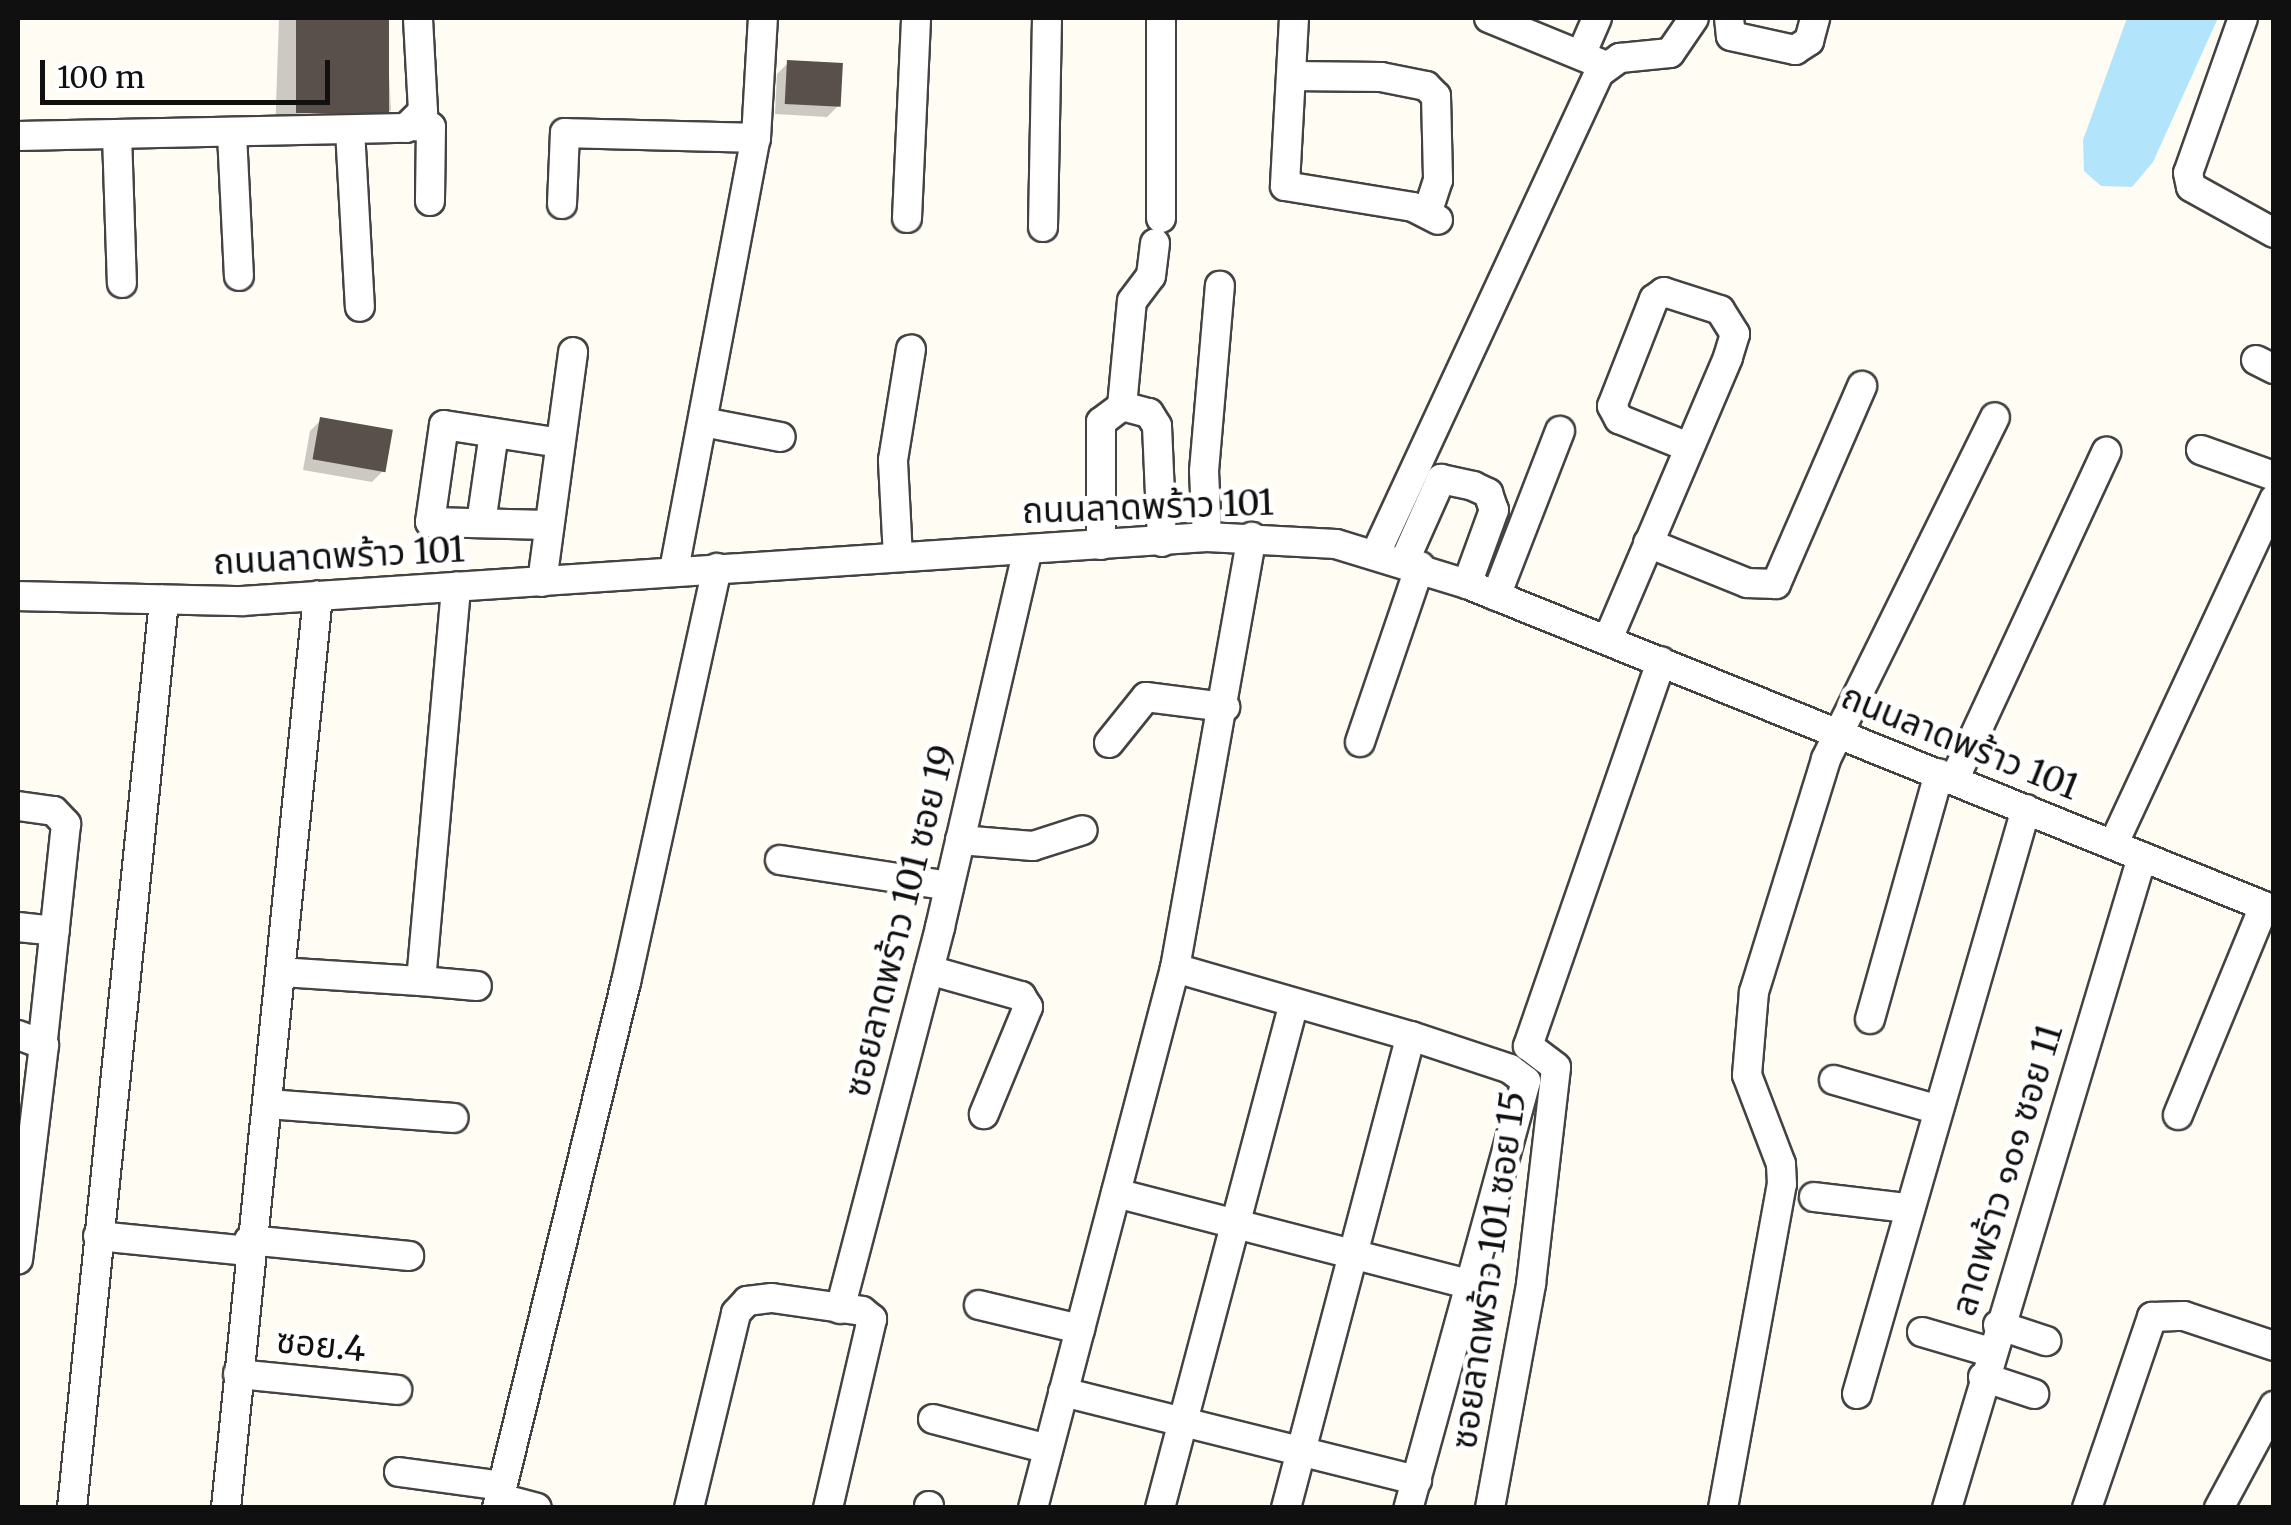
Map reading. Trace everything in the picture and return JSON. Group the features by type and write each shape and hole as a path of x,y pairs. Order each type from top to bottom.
{"street":[{"path":"410,126 423,112 418,18"},
{"path":"674,570 756,138 763,18"},
{"path":"907,218 916,18"},
{"path":"1043,227 1046,18"},
{"path":"1101,546 1102,422 1122,406 1132,301 1151,276 1158,231 1162,18"},
{"path":"1292,76 1380,77 1426,86 1436,96 1438,180 1432,217 1288,190 1294,18"},
{"path":"1376,552 1593,61 1597,18"},
{"path":"1504,20 1593,61 1670,54 1694,18"},
{"path":"1730,18 1731,36 1795,50 1809,41 1815,18"},
{"path":"2244,18 2191,154 2191,187 2274,234"},
{"path":"18,136 431,127 430,201"},
{"path":"350,130 360,307"},
{"path":"562,204 565,133 756,138"},
{"path":"232,134 239,276"},
{"path":"117,135 122,283"},
{"path":"1207,537 1204,471 1220,286"},
{"path":"1608,639 1648,544 1735,334 1720,310 1664,292 1654,300 1612,406 1619,420 1688,447"},
{"path":"898,557 893,460 911,349"},
{"path":"542,582 573,352"},
{"path":"1648,544 1747,583 1776,584 1862,386"},
{"path":"1122,406 1149,413 1157,426 1162,542"},
{"path":"1723,1508 1782,1184 1782,1164 1747,1075 1745,1042 1754,992 1838,733 1995,416"},
{"path":"703,422 780,437"},
{"path":"548,525 430,522 444,425 560,443"},
{"path":"1496,596 1560,431"},
{"path":"481,524 494,433"},
{"path":"2200,450 2274,476"},
{"path":"1870,1019 1946,777 2106,452"},
{"path":"1360,742 1441,480 1488,492 1494,510 1467,584"},
{"path":"2113,845 2274,499"},
{"path":"1033,1508 1175,968 1225,707 1252,536"},
{"name":"ถนนลาดพร้าว 101","path":"18,596 164,600 318,596 1207,537 1252,536 1376,552 1608,639 2269,908"},
{"name":"ซอยลาดพร้าว 101 ซอย 19","path":"840,1308 929,970 1028,550"},
{"path":"500,1497 626,982 717,568"},
{"path":"421,981 456,587"},
{"path":"226,1508 249,1246 268,1104 318,596"},
{"path":"72,1508 164,600"},
{"name":"ซอยลาดพร้าว 101 ซอย 15","path":"1490,1508 1531,1284 1556,1067 1528,1046 1661,661"},
{"path":"1109,743 1146,696 1225,707"},
{"path":"18,806 54,810 66,824 54,930 30,1038 18,1259"},
{"path":"1856,1394 1906,1208 2026,809"},
{"path":"960,840 1033,846 1082,830"},
{"name":"ลาดพร้าว ๑๐๑ ซอย 11","path":"1947,1508 1990,1352 2142,856"},
{"path":"780,860 949,886"},
{"path":"2178,1115 2269,908"},
{"path":"18,927 54,930"},
{"path":"1175,968 1411,1036 1526,1081 1408,1508"},
{"path":"929,970 1021,996 1028,1007 984,1114"},
{"path":"281,972 477,986"},
{"path":"1160,1508 1294,1003"},
{"path":"1286,1508 1411,1036"},
{"path":"1834,1080 1935,1110"},
{"path":"268,1104 454,1118"},
{"path":"1116,1192 1468,1284"},
{"path":"1814,1197 1906,1208"},
{"path":"98,1236 409,1256"},
{"path":"688,1508 736,1312 747,1300 772,1298 862,1311 872,1319 828,1508"},
{"path":"979,1305 1080,1329"},
{"path":"2087,1508 2152,1317 2184,1316 2274,1346"},
{"path":"1922,1332 1990,1352 2046,1342"},
{"path":"1990,1352 2034,1394"},
{"name":"ซอย.4","path":"238,1374 397,1390"},
{"path":"1064,1392 1417,1480"},
{"path":"2219,1508 2274,1406"},
{"path":"934,1419 1048,1449"},
{"path":"399,1472 537,1508"}],"water":[{"path":"2127,18 2218,18 2153,162 2132,187 2101,186 2084,171 2083,140"}],"building":[{"path":"296,18 389,18 389,113 296,113"},
{"path":"787,60 843,63 841,107 785,104"},
{"path":"320,417 393,430 385,472 313,459"}]}
